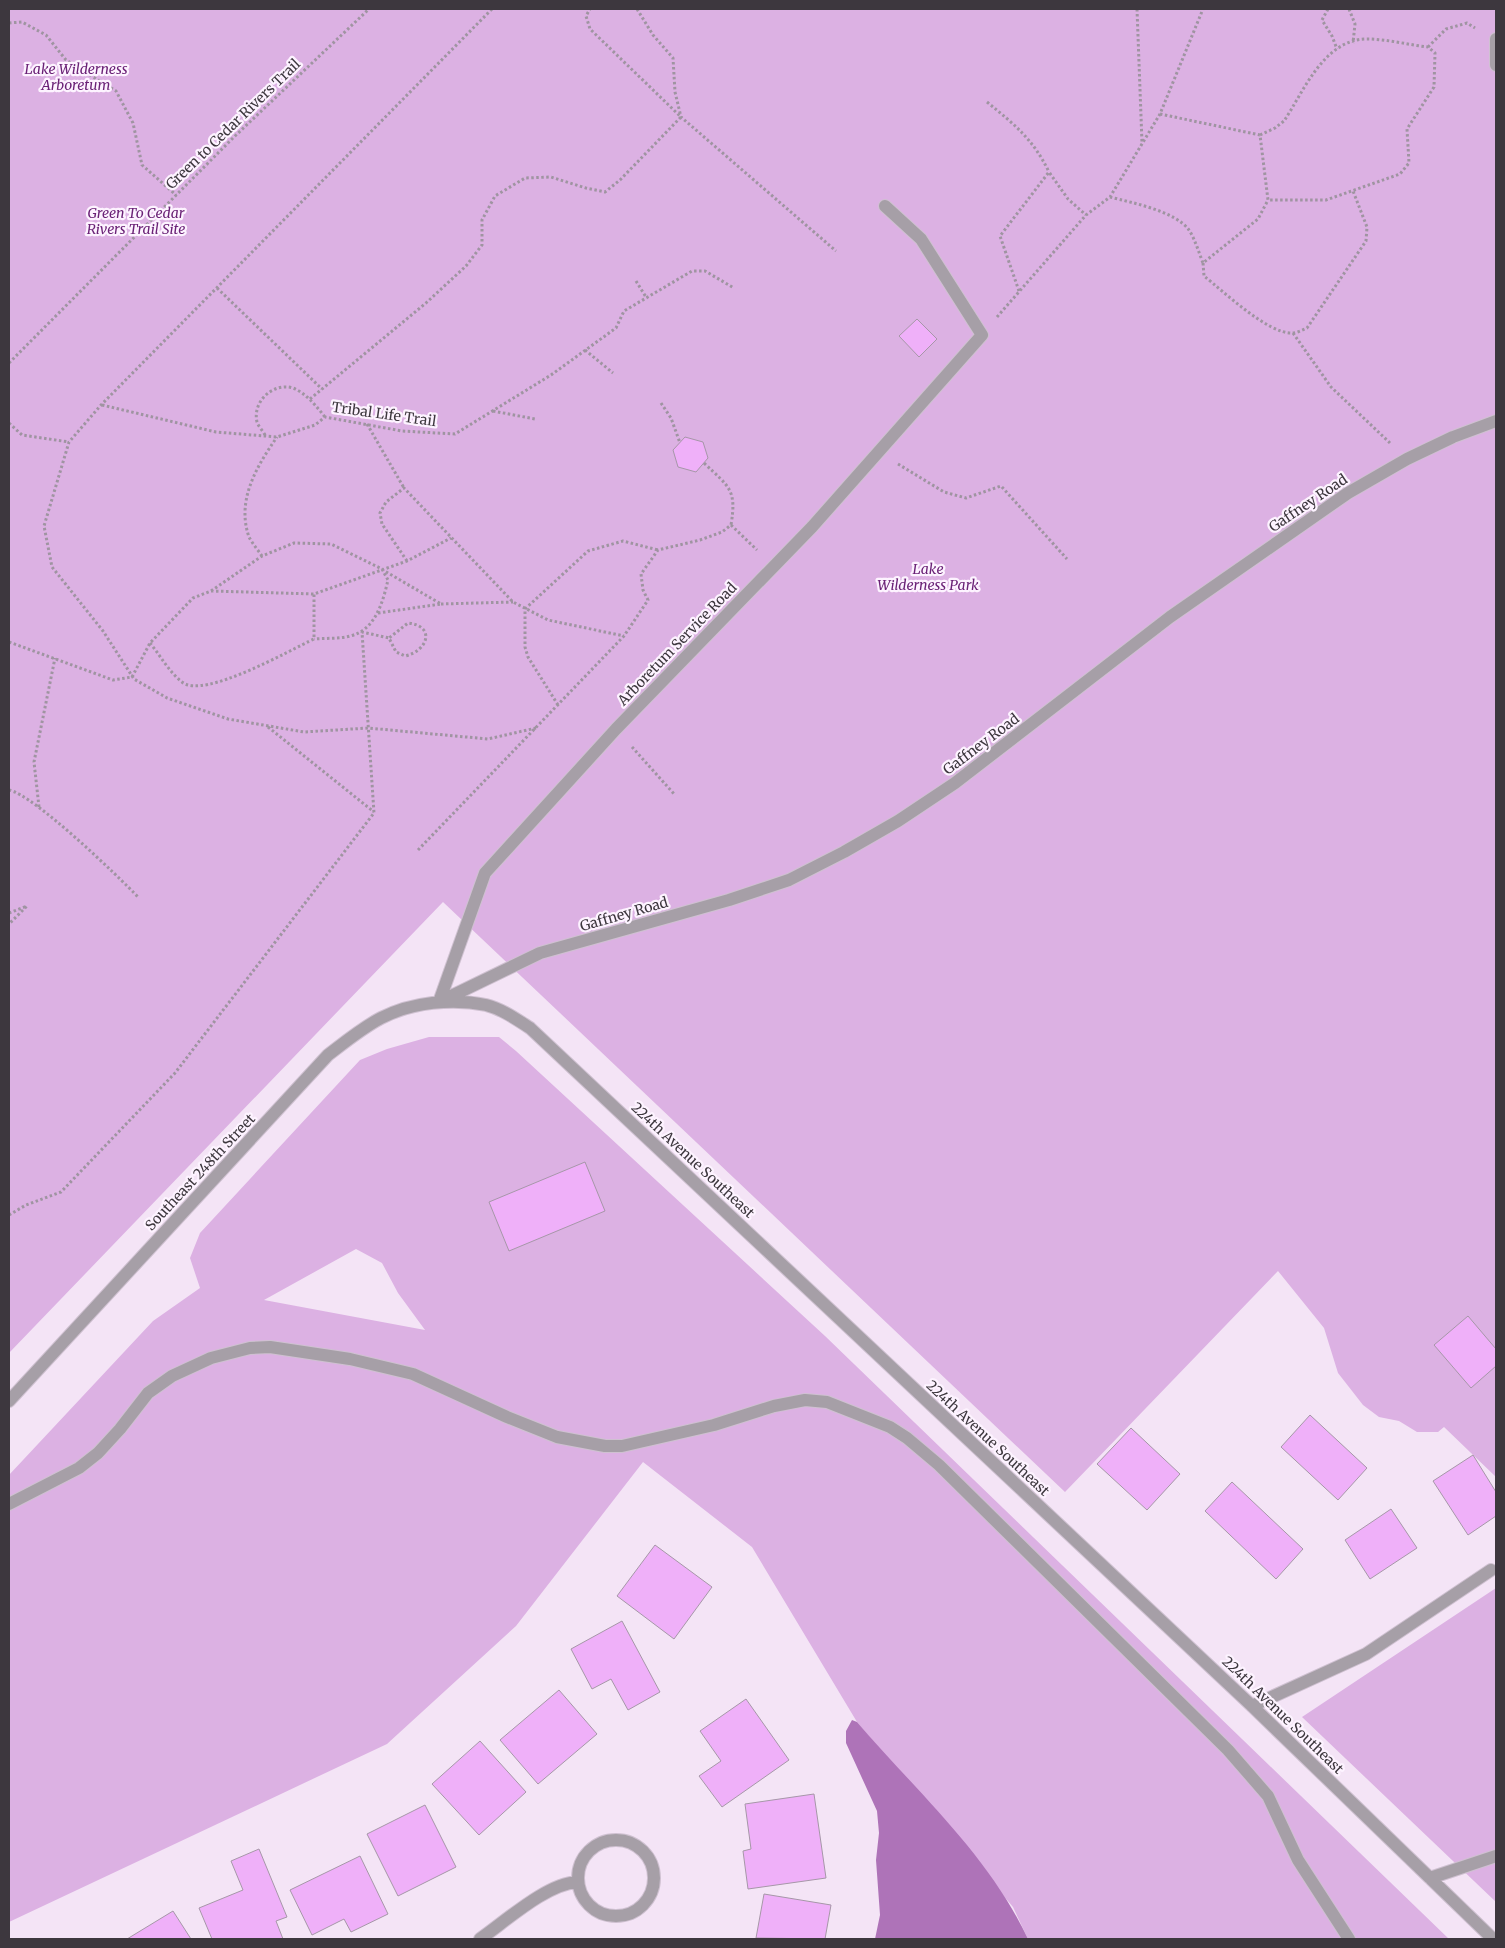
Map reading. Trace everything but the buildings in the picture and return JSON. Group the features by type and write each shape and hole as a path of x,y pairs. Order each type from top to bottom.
{"street":[{"path":"1496,39 1496,65"},
{"path":"885,206 921,239 982,334"},
{"name":"Arboretum Service Road","path":"439,1002 485,873 616,729 774,567 982,334"},
{"name":"Gaffney Road","path":"439,1002 540,953 729,900 789,880 859,843 898,821 955,783 1170,617 1348,493 1407,459 1453,437 1496,421"},
{"name":"Southeast 248th Street","path":"9,1401 328,1055 383,1017 408,1008 439,1002"},
{"name":"224th Avenue Southeast","path":"439,1002 487,1005 530,1028 1252,1706 1493,1939"},
{"path":"9,1504 79,1468 98,1453 120,1429 148,1393 172,1376 211,1358 250,1348 270,1347 350,1358 413,1374 475,1403 557,1437 605,1446 622,1446 714,1425 774,1406 805,1400 827,1402 890,1427 907,1438 939,1465 1228,1750 1268,1796 1298,1860 1349,1939"},
{"path":"1252,1706 1366,1654 1491,1570"},
{"path":"612,1840 627,1841 640,1848 650,1860 654,1875 653,1889 646,1903 634,1912 620,1917 604,1915 591,1908 582,1896 577,1882 579,1867 586,1854 598,1844 612,1840"},
{"path":"1430,1878 1496,1856"},
{"path":"480,1939 538,1897 568,1882 577,1882"}],"path":[{"name":"Green to Cedar Rivers Trail","path":"9,364 176,196 369,9"},
{"path":"492,9 216,288 102,405 69,442 44,526 52,567 103,631 132,677 167,698 228,719 304,732 368,728 488,739 536,728"},
{"path":"590,9 586,16 590,28 682,117 836,250"},
{"path":"637,9 652,35 673,58 675,92 682,117"},
{"path":"1137,9 1142,145"},
{"path":"982,334 1086,215 1110,198 1160,114 1203,9"},
{"path":"1328,9 1322,20 1332,36 1337,49"},
{"path":"1349,9 1355,24 1353,43"},
{"path":"9,23 22,22 46,35 66,60 116,91 133,123 142,165 176,196"},
{"path":"1428,47 1446,29 1467,23 1496,39"},
{"path":"1160,114 1260,134 1275,128 1284,121 1324,58 1337,49 1366,39 1428,47 1434,53 1434,87 1407,129 1409,163 1400,174 1326,200 1268,200"},
{"path":"987,102 1014,124 1039,150 1049,172 1068,199 1086,215"},
{"path":"310,399 426,303 466,266 482,245 482,220 495,196 525,178 551,177 606,192 682,117"},
{"path":"1203,263 1258,220 1268,200 1260,134"},
{"path":"1019,291 1000,236 1049,172"},
{"path":"1110,198 1139,204 1172,217 1189,230 1203,263 1204,276 1263,321 1281,332 1293,333 1307,328 1366,241 1367,227 1353,191"},
{"name":"Tribal Life Trail","path":"102,405 216,432 277,437 316,425 326,416 402,431 455,434 551,375 616,328 624,311 692,271 705,271 734,288"},
{"path":"636,282 646,297"},
{"path":"216,288 322,389"},
{"path":"1293,333 1331,387 1407,459"},
{"path":"585,350 613,373"},
{"path":"266,436 257,421 258,407 267,392 278,387 294,388 310,399 326,416"},
{"path":"661,403 671,418 680,443"},
{"path":"493,411 535,419"},
{"path":"9,423 22,435 69,442"},
{"path":"367,423 404,488 513,602 548,620 624,636"},
{"path":"262,556 250,538 244,514 249,487 257,465 277,437"},
{"path":"878,452 944,492 966,498 1001,486 1068,559"},
{"path":"558,705 528,658 525,647 525,608 588,550 623,541 658,550 700,540 722,532 731,524 734,507 732,493 726,484 704,464"},
{"path":"404,488 386,502 380,512 382,524 406,561"},
{"path":"731,524 774,567"},
{"path":"211,591 314,594 406,561 451,538"},
{"path":"132,677 150,643 193,598 211,591 262,556 294,544 331,544 382,569 441,604"},
{"path":"418,850 624,636 648,600 643,590 641,574 658,550"},
{"path":"9,1215 26,1205 61,1192 174,1073 374,813 362,632 381,610 388,580 382,569"},
{"path":"314,594 314,639"},
{"path":"377,613 441,604 513,602"},
{"path":"408,623 421,627 426,634 426,643 420,650 405,656 396,652 389,638 408,623"},
{"path":"150,643 182,683 198,688 219,683 314,639 350,636 362,632 389,638"},
{"path":"9,642 114,680 132,677"},
{"path":"39,808 34,762 55,658"},
{"path":"267,726 374,813"},
{"path":"616,729 675,795"},
{"path":"9,790 39,808 117,876 139,898"},
{"path":"9,913 27,906 9,924"}],"green space":[{"name":"Lake Wilderness Park","path":"9,9 1496,9 1496,1477 1444,1427 1438,1432 1417,1432 1399,1421 1379,1417 1363,1405 1338,1373 1324,1328 1278,1271 1065,1492 443,902 9,1353"},
{"path":"429,1037 499,1037 516,1051 825,1336 1449,1939 1028,1939 1013,1907 857,1722 752,1547 643,1462 516,1626 387,1744 9,1922 9,1475 153,1321 200,1288 190,1258 200,1233 360,1060 387,1049","holes":["356,1249 382,1263 398,1293 425,1330 264,1300"]},
{"path":"1496,1588 1496,1902 1302,1717"}],"shaded area":[{"path":"852,1720 857,1722 972,1851 1012,1908 1028,1939 875,1939 880,1915 876,1860 879,1833 877,1811 846,1743 846,1731"}],"park label":[{"name":"Lake Wilderness Arboretum","path":"76,78"},
{"name":"Green To Cedar Rivers Trail Site","path":"136,222"}]}
